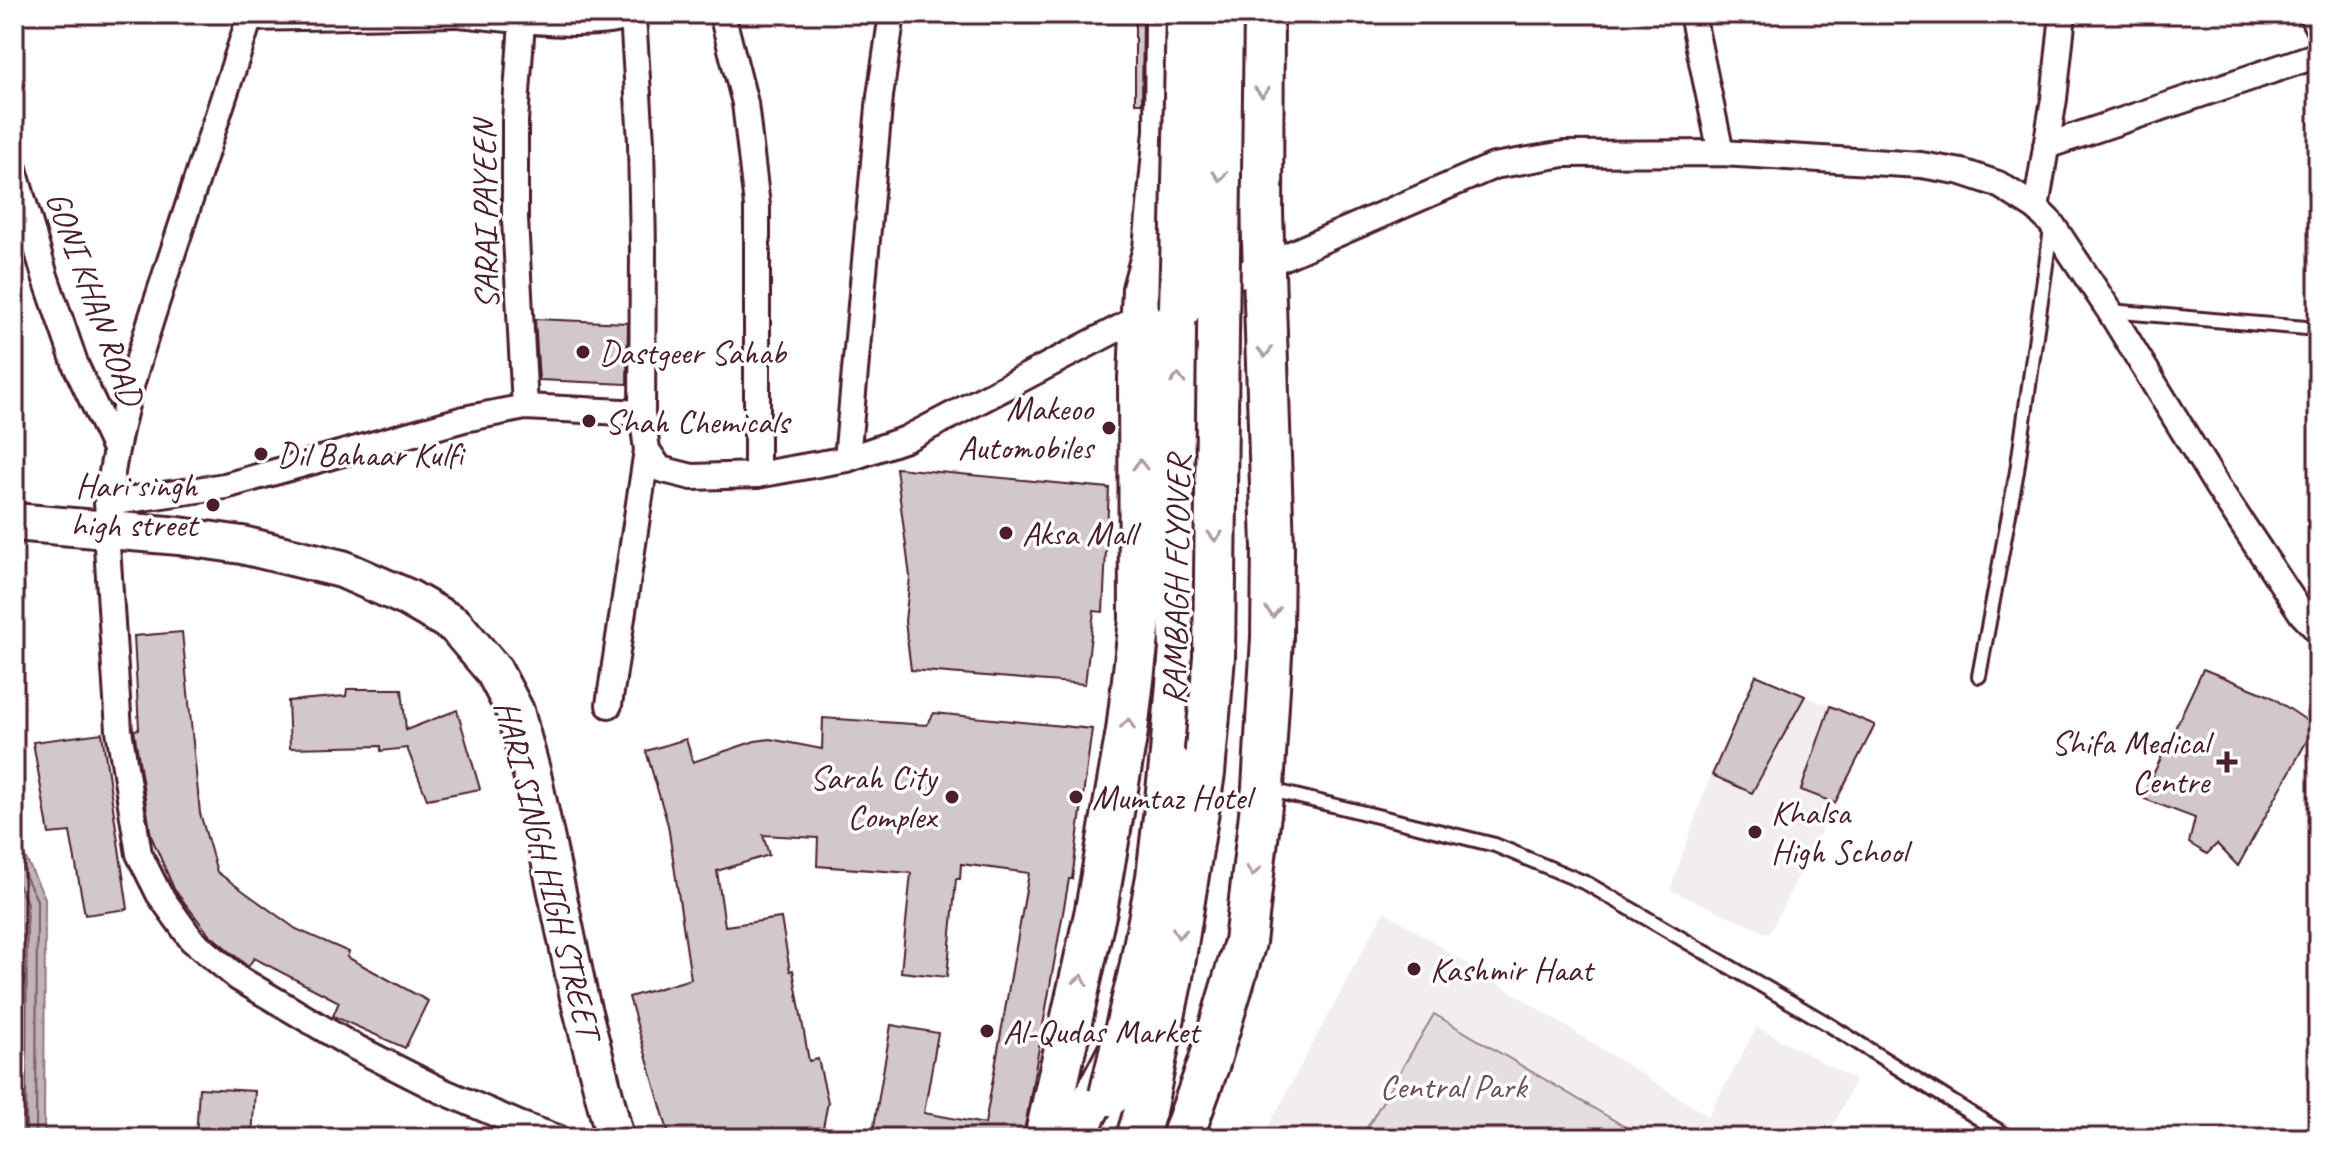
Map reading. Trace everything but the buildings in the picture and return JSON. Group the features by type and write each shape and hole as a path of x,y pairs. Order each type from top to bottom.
{"main road":[{"path":"1045,1138 1096,910 1127,731 1140,620 1139,378 1143,289 1154,249 1165,131 1166,14"},
{"name":"RAMBAGH FLYOVER","path":"1097,1138 1122,1046 1157,877 1180,649 1176,486 1187,14"},
{"name":"RAMBAGH FLYOVER","path":"1141,1124 1172,977 1204,773 1214,657 1222,14"},
{"path":"1182,1138 1209,1063 1245,942 1263,788 1272,638 1273,547 1263,266 1263,14"},
{"name":"HARI SINGH HIGH STREET","path":"22,522 107,517 179,536 242,545 342,569 408,598 455,625 494,671 508,694 521,729 579,997 615,1138"},
{"path":"1073,1138 1122,1046"}],"street":[{"path":"558,1138 440,1090 349,1044 238,978 192,940 159,894 139,854 119,730 107,517 115,449 146,335 250,16 457,14 522,22 622,16 643,219 642,413 647,450 609,705"},
{"path":"722,14 745,103 757,206 757,475"},
{"path":"847,459 880,96 892,14"},
{"path":"1692,14 1721,153"},
{"path":"2044,216 2046,146 2063,14"},
{"path":"2311,14 2318,28"},
{"name":"SARAI PAYEEN","path":"522,22 515,121 515,219 525,407"},
{"path":"2046,146 2318,55"},
{"path":"647,450 660,469 692,477 757,475 847,459 906,439 1142,315 1494,166 1564,154 1721,153 1921,165 1962,172 1998,184 2044,216 2109,310 2217,486 2313,615"},
{"name":"GONI KHAN ROAD","path":"14,169 45,276 76,366 115,449"},
{"path":"107,517 464,419 525,407 642,413"}],"lane":[{"path":"1979,676 2017,471 2044,216"},
{"path":"2109,310 2318,329"},
{"path":"1263,788 1495,845 1588,884 1828,1024 2010,1138"}],"shaded area":[{"name":"Khalsa High School","path":"1756,675 1875,725 1769,934 1670,890 1705,790"},
{"name":"Kashmir Haat","path":"1384,911 1708,1116 1757,1027 1855,1080 1828,1138 1262,1138"}],"green space":[{"name":"Central Park","path":"1434,1014 1644,1138 1361,1138"}],"water":[{"path":"14,827 16,838 45,898 44,1138 14,1138"}],"place":[{"name":"Dastgeer Sahab","path":"583,352"},
{"name":"Shah Chemicals","path":"589,421"},
{"name":"Makeoo Automobiles","path":"1109,428"},
{"name":"Dil Bahaar Kulfi","path":"261,454"},
{"name":"Hari singh high street","path":"213,505"},
{"name":"Aksa Mall","path":"1006,533"},
{"name":"Shifa Medical Centre","path":"2227,762"},
{"name":"Sarah City Complex","path":"952,797"},
{"name":"Mumtaz Hotel","path":"1076,797"},
{"name":"Khalsa High School","path":"1755,832"},
{"name":"Kashmir Haat","path":"1414,969"},
{"name":"Al-Qudas Market","path":"987,1031"}]}
